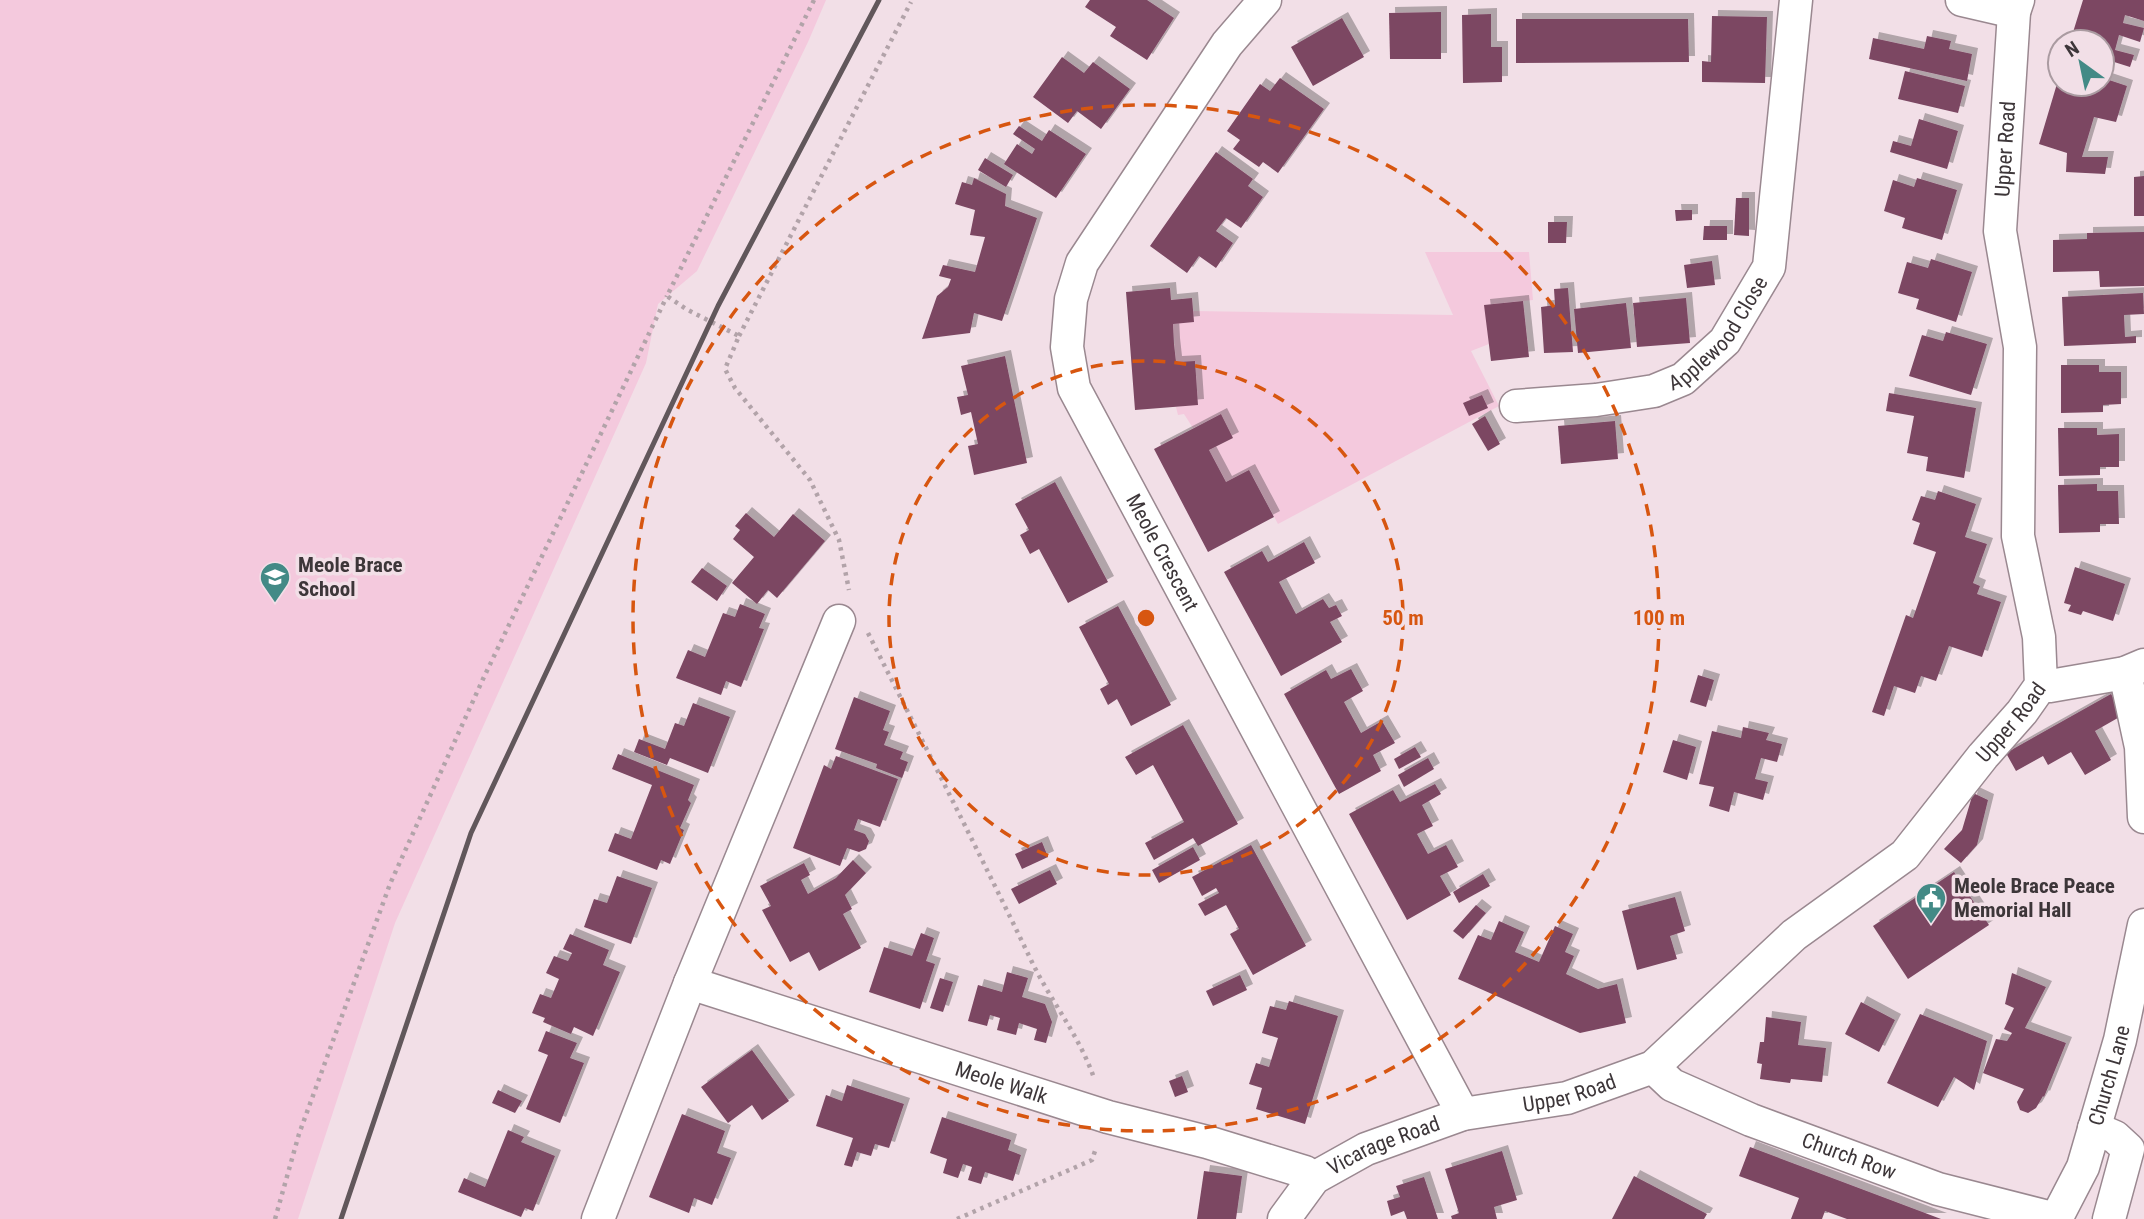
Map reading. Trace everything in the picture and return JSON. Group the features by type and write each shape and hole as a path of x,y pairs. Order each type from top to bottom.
{"street":[{"name":"Meole Crescent","path":"1265,0 1227,44 1082,263 1072,299 1067,347 1074,388 1463,1114"},
{"name":"Applewood Close","path":"1516,406 1596,400 1654,391 1683,379 1725,341 1769,267 1796,0"},
{"path":"1962,0 2016,6"},
{"name":"Upper Road","path":"1463,1114 1567,1098 1653,1067 1794,935 1905,855 2041,685 2039,637 2018,537 2020,347 2000,231 2016,6"},
{"path":"598,1219 690,983 850,613"},
{"path":"2041,685 2050,686 2134,669 2144,817"},
{"name":"Church Lane","path":"2056,1219 2083,1167 2120,1040 2144,925"},
{"name":"Meole Walk","path":"690,983 1108,1117 1207,1142 1305,1172 1314,1178"},
{"name":"Church Row","path":"1653,1067 1672,1086 1751,1120 1938,1189 2056,1219"},
{"name":"Vicarage Road","path":"1284,1219 1314,1178 1366,1149 1463,1114"},
{"path":"2094,1128 2115,1137 2128,1149 2109,1219"}],"path":[{"path":"275,1219 299,1134 390,884 483,680 667,296 814,0"},
{"path":"911,2 739,336 725,369 734,388 810,480 839,540 850,613 1000,894 1032,963 1087,1058 1108,1117 1092,1160 957,1219"},
{"path":"667,296 686,309 739,336"}],"shaded area":[{"name":"Meole Brace School","path":"0,0 826,0 697,271 658,304 646,363 395,923 298,1219 0,1219"},
{"path":"1425,252 1529,252 1533,300 1485,305 1489,344 1471,351 1499,406 1278,524 1249,470 1226,482 1209,450 1233,438 1221,414 1193,428 1184,414 1178,415 1176,407 1198,404 1195,361 1176,362 1173,324 1193,311 1453,315"}],"building":[{"path":"1090,0 1147,0 1174,18 1147,60 1110,36 1116,27 1085,7"},
{"path":"2083,0 2144,0 2144,21 2125,15 2123,23 2144,28 2140,42 2119,35 2116,46 2116,28 2074,28"},
{"path":"1441,12 1441,59 1390,59 1389,13"},
{"path":"1491,14 1491,47 1502,47 1502,82 1463,83 1462,15"},
{"path":"1712,16 1767,17 1765,83 1702,82 1702,61 1711,62"},
{"path":"1342,18 1364,57 1313,86 1291,47"},
{"path":"1516,19 1688,19 1689,62 1516,63"},
{"path":"1927,36 1951,41 1949,49 1972,54 1967,81 1869,59 1873,38 1924,49"},
{"path":"2116,50 2134,55 2130,67 2116,63"},
{"path":"1062,57 1084,73 1093,62 1130,89 1101,129 1077,111 1068,123 1033,97"},
{"path":"1905,71 1965,86 1958,113 1898,99"},
{"path":"1280,78 1324,109 1278,173 1263,162 1259,167 1233,149 1240,140 1227,131 1260,84 1270,91"},
{"path":"2116,82 2127,86 2116,122 2094,117 2082,157 2108,157 2105,174 2066,172 2067,153 2039,144 2053,98 2116,98"},
{"path":"1919,119 1958,131 1947,169 1890,152 1893,141 1911,146"},
{"path":"1019,126 1042,141 1049,130 1086,154 1056,198 1004,164 1017,144 1032,154 1035,149 1013,134"},
{"path":"1216,152 1253,179 1248,186 1263,197 1241,228 1226,218 1216,231 1233,243 1216,268 1199,256 1187,273 1150,246"},
{"path":"985,158 1013,175 1006,187 978,170"},
{"path":"2144,176 2144,216 2134,216 2134,177"},
{"path":"974,178 1006,194 1005,206 1037,218 1002,321 974,313 970,333 922,339 937,296 948,287 951,279 939,276 943,265 975,272 985,237 970,235 975,210 955,204 962,182 972,185"},
{"path":"1917,178 1957,190 1942,240 1902,228 1905,218 1884,211 1893,180 1914,187"},
{"path":"1736,198 1749,198 1749,236 1734,235"},
{"path":"1675,210 1692,210 1692,220 1676,221"},
{"path":"1548,222 1567,222 1566,243 1548,243"},
{"path":"1704,226 1727,226 1727,240 1703,240"},
{"path":"2144,232 2144,286 2100,287 2099,271 2053,272 2053,240 2087,239 2087,233"},
{"path":"1931,259 1972,272 1956,322 1916,309 1919,299 1898,293 1907,262 1928,268"},
{"path":"1712,261 1715,285 1687,288 1684,265"},
{"path":"1170,288 1171,300 1192,298 1194,322 1173,324 1174,344 1176,362 1195,361 1198,405 1135,410 1126,292"},
{"path":"1568,288 1573,352 1544,353 1541,307 1555,305 1554,289"},
{"path":"2143,293 2144,314 2124,315 2125,337 2136,336 2136,343 2064,346 2062,297"},
{"path":"1686,298 1690,343 1637,347 1633,303"},
{"path":"1523,301 1529,357 1491,361 1484,305"},
{"path":"1626,303 1631,348 1578,353 1574,309"},
{"path":"1946,332 1987,344 1971,395 1909,376 1922,335 1943,341"},
{"path":"1005,356 1027,463 974,475 968,446 978,444 971,412 961,415 957,397 968,395 961,366"},
{"path":"2061,365 2099,365 2099,372 2121,372 2121,404 2103,405 2103,412 2061,413"},
{"path":"1889,393 1976,408 1964,478 1926,471 1928,457 1907,453 1914,416 1886,411"},
{"path":"1482,395 1488,408 1469,416 1463,403"},
{"path":"1221,414 1233,438 1209,450 1226,482 1249,470 1274,517 1208,552 1154,449"},
{"path":"1485,416 1500,444 1488,451 1472,424"},
{"path":"1615,421 1618,459 1561,464 1558,426"},
{"path":"2058,428 2097,428 2097,435 2119,434 2119,467 2100,467 2100,475 2059,476"},
{"path":"1055,482 1108,582 1068,603 1039,549 1030,554 1020,535 1029,530 1015,504"},
{"path":"2097,484 2097,491 2118,491 2119,524 2100,524 2100,532 2059,533 2058,485"},
{"path":"1938,491 1976,504 1965,537 1987,544 1973,583 1980,586 1977,594 2001,602 1982,657 1949,646 1936,681 1921,676 1915,693 1894,686 1884,716 1872,712 1906,615 1913,618 1936,552 1913,544 1920,523 1912,520 1921,496 1935,500"},
{"path":"746,513 774,537 793,514 825,541 777,598 768,590 757,604 732,583 754,557 733,539 740,530 735,526"},
{"path":"1304,542 1315,563 1279,582 1296,614 1323,599 1329,608 1336,605 1342,616 1330,622 1342,642 1281,676 1224,572 1262,551 1268,562"},
{"path":"2075,567 2125,584 2113,621 2083,611 2081,615 2068,611 2071,605 2064,603"},
{"path":"702,568 727,586 717,601 691,582"},
{"path":"740,604 765,614 759,628 764,629 741,687 726,681 721,695 676,678 688,650 705,657 723,613 735,617"},
{"path":"1118,606 1171,705 1131,726 1117,699 1108,705 1100,689 1109,684 1079,627"},
{"path":"1351,669 1363,691 1344,702 1361,733 1382,721 1395,743 1373,755 1381,771 1339,794 1284,694 1326,670 1331,679"},
{"path":"1698,675 1714,680 1706,707 1690,702"},
{"path":"2111,694 2123,715 2095,731 2111,760 2085,775 2071,752 2048,765 2043,756 2016,771 2006,753"},
{"path":"854,697 890,711 883,730 889,732 884,745 903,752 900,759 908,762 902,778 876,768 877,764 835,749"},
{"path":"693,703 730,717 708,773 670,758 667,765 634,752 639,739 665,749 675,723 684,726"},
{"path":"1183,725 1238,824 1198,846 1193,838 1154,860 1145,843 1184,822 1153,765 1136,775 1125,757"},
{"path":"1743,727 1769,733 1766,740 1782,744 1777,762 1761,758 1755,779 1768,782 1763,800 1734,792 1729,812 1709,806 1714,787 1699,784 1712,731 1741,738"},
{"path":"1673,740 1696,747 1687,780 1663,772"},
{"path":"1415,747 1421,757 1399,769 1394,759"},
{"path":"618,754 694,785 688,800 691,803 680,828 684,830 670,864 661,860 657,870 608,851 615,833 631,839 652,785 612,769"},
{"path":"836,756 898,779 880,827 858,819 854,830 865,834 869,841 866,849 859,852 847,848 840,866 793,848 824,765 831,769"},
{"path":"1428,758 1434,769 1404,787 1398,775"},
{"path":"1435,784 1441,794 1422,805 1433,826 1417,834 1428,854 1446,845 1458,867 1440,876 1451,895 1407,920 1349,814 1393,790 1400,802"},
{"path":"1973,793 1988,800 1977,845 1961,863 1944,849 1962,830"},
{"path":"1042,842 1048,857 1022,869 1015,854"},
{"path":"1251,845 1306,946 1253,975 1230,934 1239,929 1226,905 1205,916 1198,904 1219,893 1216,888 1202,896 1192,877"},
{"path":"1193,847 1200,860 1159,883 1152,870"},
{"path":"853,860 866,873 845,895 852,909 843,914 861,948 819,971 809,952 790,962 762,910 771,906 760,886 804,863 810,875 801,880 808,894 836,878"},
{"path":"1050,870 1057,884 1019,904 1011,889"},
{"name":"Meole Brace Peace Memorial Hall","path":"1954,872 1989,925 1908,979 1873,926"},
{"path":"1483,874 1490,886 1459,903 1453,892"},
{"path":"617,876 652,888 631,944 584,927 594,899 607,903"},
{"path":"1675,897 1685,931 1670,936 1677,959 1637,970 1622,911"},
{"path":"1476,905 1486,913 1463,939 1453,931"},
{"path":"1499,921 1524,932 1515,952 1539,962 1555,926 1573,934 1565,952 1574,956 1566,974 1598,989 1617,984 1626,1023 1580,1033 1458,979 1478,935 1491,940"},
{"path":"921,933 934,938 926,961 935,964 920,1009 869,992 884,947 912,956"},
{"path":"570,934 609,950 603,965 620,972 593,1036 574,1027 571,1034 543,1022 545,1018 532,1013 540,994 551,998 559,979 546,973 554,956 568,961 572,953 563,949"},
{"path":"1007,972 1028,978 1022,997 1045,1004 1052,1022 1046,1043 1034,1040 1037,1029 1019,1023 1016,1035 997,1030 1000,1018 990,1015 987,1026 968,1021 978,985 1002,992"},
{"path":"2012,973 2046,987 2025,1028 2066,1043 2044,1097 2036,1108 2028,1113 2020,1110 2017,1102 2024,1089 1983,1073 1996,1039 2007,1041 2012,1033 2004,1029 2014,1008 2005,1004"},
{"path":"1240,975 1247,990 1213,1006 1206,991"},
{"path":"940,978 953,982 943,1012 930,1008"},
{"path":"1289,1001 1338,1016 1305,1124 1256,1109 1262,1088 1249,1084 1256,1063 1269,1067 1278,1038 1262,1033 1270,1006 1286,1010"},
{"path":"1861,1002 1895,1020 1879,1052 1845,1034"},
{"path":"1920,1014 1987,1041 1974,1090 1954,1077 1938,1107 1887,1083"},
{"path":"1766,1017 1801,1022 1798,1045 1826,1048 1822,1082 1791,1079 1790,1083 1760,1079 1762,1064 1757,1063 1760,1042 1764,1042"},
{"path":"546,1031 577,1043 570,1058 584,1063 560,1123 526,1109 548,1055 538,1051"},
{"path":"752,1050 789,1101 762,1120 752,1105 728,1123 701,1087"},
{"path":"1182,1076 1188,1092 1175,1097 1169,1081"},
{"path":"847,1085 904,1104 889,1148 875,1144 871,1156 857,1152 852,1167 844,1165 853,1138 816,1126 826,1095 842,1101"},
{"path":"498,1090 522,1101 515,1113 492,1103"},
{"path":"682,1114 725,1131 717,1153 731,1158 712,1205 694,1198 689,1213 649,1197"},
{"path":"942,1117 1011,1140 1008,1150 1021,1155 1013,1181 985,1172 981,1184 968,1180 972,1167 963,1164 958,1178 943,1173 947,1159 930,1153"},
{"path":"508,1130 524,1137 521,1142 555,1156 533,1211 525,1208 521,1217 458,1192 464,1178 485,1187"},
{"path":"1750,1147 1941,1219 1847,1219 1825,1211 1822,1219 1791,1219 1799,1198 1739,1176"},
{"path":"1502,1151 1517,1200 1494,1207 1497,1219 1452,1219 1451,1216 1459,1213 1445,1169"},
{"path":"1204,1171 1242,1176 1236,1219 1197,1219"},
{"path":"1634,1176 1707,1214 1704,1219 1612,1219"},
{"path":"1424,1177 1438,1219 1407,1219 1404,1211 1391,1216 1387,1201 1400,1197 1396,1186"}],"railway":[{"path":"341,1219 471,833 718,306 879,0"}],"place":[{"name":"Meole Brace School","path":"275,604"},
{"name":"Meole Brace Peace Memorial Hall","path":"1931,925"}]}
